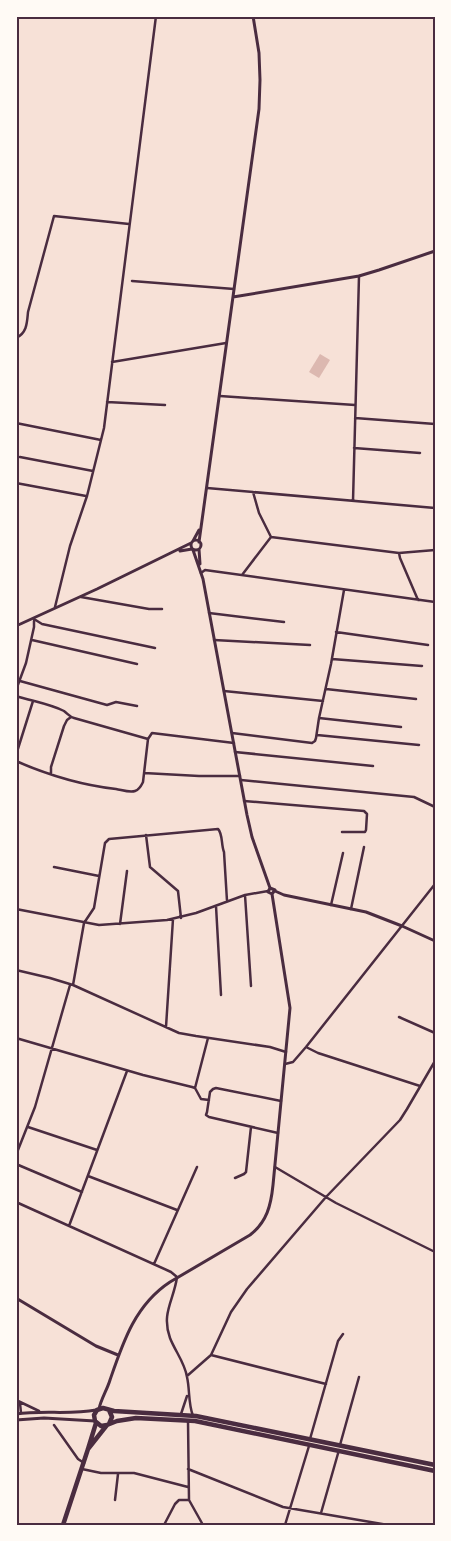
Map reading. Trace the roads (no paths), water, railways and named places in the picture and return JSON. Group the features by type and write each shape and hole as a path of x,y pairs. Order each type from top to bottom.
{"main road":[{"path":"63,1525 88,1449 95,1422 94,1415 98,1410 193,1416 310,1441 435,1471"},
{"path":"88,1449 108,1425 112,1417 108,1410"},
{"path":"95,1422 101,1426 136,1418 195,1421 310,1441"},
{"path":"340,1448 435,1465"}],"street":[{"path":"55,609 70,546 87,496 101,440 156,16"},
{"path":"253,16 259,53 260,109 200,527 199,549 201,571 244,801 252,837 269,889"},
{"path":"16,338 22,334 26,327 28,312 54,216 129,224"},
{"path":"233,297 359,276 435,251"},
{"path":"353,501 359,276"},
{"path":"132,281 234,289"},
{"path":"112,362 226,343"},
{"path":"219,396 355,405"},
{"path":"107,402 165,405"},
{"path":"355,418 435,424"},
{"path":"16,424 101,440"},
{"path":"354,448 420,453"},
{"path":"20,457 93,471"},
{"path":"16,483 87,496"},
{"path":"206,487 435,508"},
{"path":"253,492 271,537"},
{"path":"200,527 192,542 192,549 201,571"},
{"path":"271,537 399,553 435,550"},
{"path":"242,574 271,537"},
{"path":"16,628 177,551 192,542 199,542"},
{"path":"177,551 199,549"},
{"path":"399,553 418,600"},
{"path":"201,571 242,574 435,602"},
{"path":"232,733 312,743 316,740 344,590"},
{"path":"81,597 149,609 162,609"},
{"path":"209,613 284,622"},
{"path":"16,690 32,640 34,619"},
{"path":"34,619 42,624 155,648"},
{"path":"336,632 428,645"},
{"path":"32,640 137,664"},
{"path":"214,640 310,645"},
{"path":"332,659 422,666"},
{"path":"20,681 107,705 116,702 137,706"},
{"path":"325,689 416,699"},
{"path":"224,691 322,701"},
{"path":"16,696 65,712 70,717 148,739"},
{"path":"16,755 33,701"},
{"path":"51,774 51,767 64,726 70,717"},
{"path":"319,718 401,726"},
{"path":"16,760 44,773 91,786 132,792 140,788 150,734 234,742"},
{"path":"317,735 419,745"},
{"path":"235,752 373,766"},
{"path":"144,773 240,776"},
{"path":"241,780 414,797 435,807"},
{"path":"244,801 366,813 365,832 342,832"},
{"path":"16,1154 28,1127 72,985 84,923 94,908 107,840 216,828 220,830 224,852 227,901"},
{"path":"146,835 150,867 178,891 181,918"},
{"path":"351,909 364,847"},
{"path":"331,905 343,853"},
{"path":"54,867 100,876"},
{"path":"120,924 127,871"},
{"path":"286,1064 293,1062 306,1047 435,884"},
{"path":"16,909 84,923 99,925 120,924 181,918 246,895 273,888 274,893 290,1008 286,1064 269,1209 260,1226 240,1242 177,1277 154,1294 138,1312 118,1355 105,1395 104,1404 108,1410"},
{"path":"274,893 366,912 435,941"},
{"path":"246,895 252,986"},
{"path":"216,906 221,995"},
{"path":"166,1027 173,919"},
{"path":"16,970 72,985 179,1033 270,1047 287,1052"},
{"path":"399,1017 435,1033"},
{"path":"16,1038 195,1088"},
{"path":"208,1038 195,1088 201,1099 209,1100"},
{"path":"306,1047 318,1053 420,1086"},
{"path":"187,1376 211,1355 231,1312 247,1289 326,1197 400,1120 435,1061"},
{"path":"69,1226 127,1070"},
{"path":"278,1132 207,1117 207,1112 212,1090 216,1088 281,1101"},
{"path":"28,1127 97,1150"},
{"path":"235,1178 246,1172 251,1127"},
{"path":"16,1164 82,1192"},
{"path":"154,1264 197,1166"},
{"path":"275,1167 326,1197 435,1252"},
{"path":"88,1176 177,1210"},
{"path":"16,1202 154,1264 177,1277"},
{"path":"177,1277 168,1311 168,1328 170,1338 185,1368 190,1408 193,1416"},
{"path":"16,1298 96,1346 118,1355"},
{"path":"285,1525 338,1341 343,1334"},
{"path":"211,1355 326,1384"},
{"path":"321,1513 359,1377"},
{"path":"181,1415 188,1392"},
{"path":"16,1414 98,1410 105,1395"},
{"path":"16,1400 41,1412"},
{"path":"20,1403 21,1413"},
{"path":"16,1420 44,1418 95,1422"},
{"path":"188,1421 189,1500 203,1525"},
{"path":"54,1425 83,1466 101,1474 134,1473 188,1488"},
{"path":"188,1469 283,1507 388,1525"},
{"path":"115,1500 118,1474"},
{"path":"164,1525 174,1504 179,1500 189,1500"}]}
